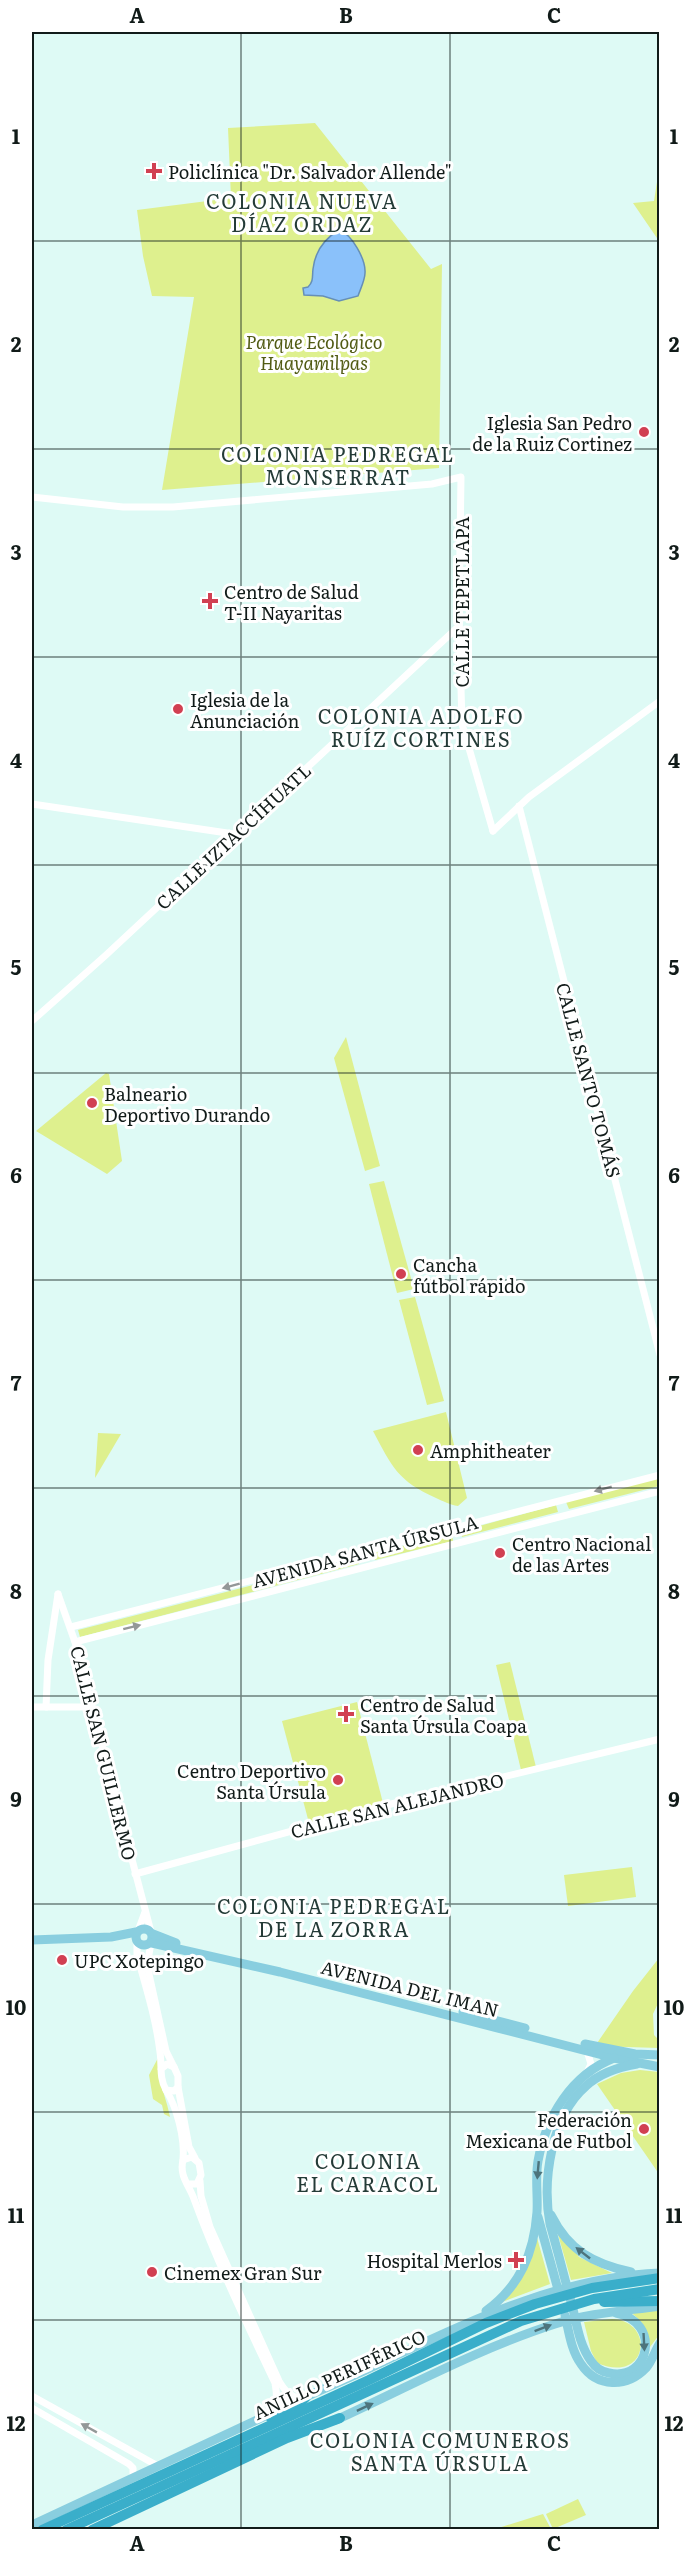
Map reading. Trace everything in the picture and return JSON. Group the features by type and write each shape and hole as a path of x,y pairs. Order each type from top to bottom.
{"highway":[{"name":"ANILLO PERIFÉRICO","path":"40,2529 369,2380 486,2323 535,2304 616,2281 660,2275"},
{"path":"55,2529 515,2318 593,2294 660,2283"},
{"name":"ANILLO PERIFÉRICO","path":"76,2529 203,2469 520,2327 549,2316 603,2308 660,2291"},
{"path":"66,2529 513,2325 550,2311 584,2302 660,2291"},
{"path":"603,2308 660,2301"},
{"path":"277,2414 358,2381 369,2380"},
{"path":"32,2527 277,2414 301,2402 304,2398"},
{"path":"92,2529 340,2418"},
{"path":"203,2469 292,2438"},
{"path":"40,2529 72,2506"}],"main road":[{"path":"137,1937 152,1938"},
{"path":"32,1940 152,1938"},
{"name":"AVENIDA DEL IMAN","path":"152,1938 614,2058 660,2067"},
{"name":"AVENIDA DEL IMAN","path":"152,1938 297,1971 580,2043 635,2054 660,2055"},
{"path":"477,2318 495,2305 515,2284 531,2249 537,2212 538,2162 555,2126 565,2095 586,2074 614,2058 635,2054"},
{"path":"603,2308 635,2320 646,2341 645,2350 636,2367 619,2374 600,2370 590,2360 575,2335 558,2271 546,2205 546,2178 555,2126 575,2099 588,2084 611,2071 642,2063"},
{"path":"546,2205 563,2234 581,2253 598,2264 636,2274"},
{"path":"537,2212 558,2271"},
{"path":"304,2398 477,2318 547,2292 636,2274 660,2275"},
{"path":"340,2418 511,2340 555,2324 603,2308 660,2306"},
{"path":"575,2335 574,2351 585,2370 600,2381 608,2383 627,2381 637,2375 651,2360 660,2343"},
{"path":"32,2527 133,2473 158,2466 242,2430"},
{"path":"103,2529 292,2438"}],"street":[{"name":"CALLE TEPETLAPA","path":"32,497 123,507 173,507 432,484 461,477 459,626 462,724 493,831 519,806"},
{"name":"CALLE IZTACCÍHUATL","path":"32,1020 106,955 459,626"},
{"path":"519,806 660,701"},
{"path":"32,804 234,834"},
{"name":"CALLE SANTO TOMÁS","path":"519,806 660,1355"},
{"name":"AVENIDA SANTA ÚRSULA","path":"71,1627 660,1475"},
{"name":"AVENIDA SANTA ÚRSULA","path":"75,1642 660,1491"},
{"name":"CALLE SAN GUILLERMO","path":"46,1707 48,1660 58,1594 71,1627 152,1938"},
{"path":"32,1707 92,1707"},
{"name":"CALLE SAN ALEJANDRO","path":"135,1874 387,1805 660,1739"},
{"path":"145,1912 137,1937 137,1955 160,2053 166,2090 172,2100 181,2136 182,2173 209,2241 284,2391 295,2397 304,2398"},
{"path":"152,1938 147,1965 166,2051 178,2076 189,2147 201,2169 200,2195 238,2297 275,2383 277,2395 274,2409 277,2414"},
{"path":"586,2074 591,2064 587,2051"},
{"path":"161,2069 167,2064 174,2067"},
{"path":"166,2090 174,2091 178,2087"},
{"path":"183,2160 189,2157 195,2158"},
{"path":"188,2184 194,2185 200,2181"},
{"path":"277,2395 282,2396 284,2391"},
{"path":"32,2396 158,2466"},
{"path":"32,2408 111,2454 133,2473 143,2458"},
{"path":"111,2454 117,2444"}],"green space":[{"name":"Parque Ecológico Huayamilpas","path":"315,123 431,269 442,264 439,468 162,490 194,297 152,296 143,256 137,210 231,198 228,128"},
{"path":"659,169 659,241 633,203 654,201"},
{"path":"346,1037 380,1166 365,1171 334,1058"},
{"name":"Balneario Deportivo Durando","path":"106,1073 109,1074 122,1161 107,1174 36,1131"},
{"path":"384,1181 414,1289 397,1293 369,1184"},
{"path":"415,1297 444,1401 427,1405 399,1300"},
{"path":"446,1412 467,1498 458,1506 423,1492 404,1479 391,1464 373,1431"},
{"path":"98,1433 121,1434 95,1478"},
{"path":"659,1478 659,1486 569,1509 566,1502"},
{"path":"556,1505 558,1512 462,1537 461,1531"},
{"path":"452,1534 453,1541 375,1560 373,1553"},
{"path":"358,1558 359,1564 80,1637 78,1630"},
{"path":"510,1662 536,1767 521,1770 496,1665"},
{"name":"Centro Deportivo Santa Úrsula","path":"357,1702 383,1803 309,1823 282,1721"},
{"path":"632,1867 636,1897 568,1906 564,1875"},
{"path":"659,1958 659,2001 653,2014 654,2035 659,2040 659,2048 595,2046 633,1991"},
{"path":"158,2058 160,2081 170,2117 164,2114 162,2105 153,2099 149,2075"},
{"name":"Federación Mexicana de Futbol","path":"640,2070 659,2072 659,2174 597,2084 621,2073"},
{"path":"555,2224 579,2257 612,2273 571,2280"},
{"path":"536,2234 550,2284 502,2302 515,2288 529,2263"},
{"path":"659,2310 659,2335 650,2347 644,2327 630,2312"},
{"path":"612,2319 626,2322 635,2330 640,2340 640,2350 636,2359 627,2366 614,2368 597,2363 591,2351 584,2322"},
{"path":"578,2499 586,2515 553,2529 546,2514"},
{"path":"543,2514 551,2529 495,2529"}],"water":[{"path":"339,230 353,242 363,261 365,276 358,296 339,301 323,296 304,295 303,288 308,287 312,281 318,251 329,237"}],"place":[{"name":"Policlínica \"Dr. Salvador Allende\"","path":"154,171"},
{"name":"Iglesia San Pedro de la Ruiz Cortinez","path":"644,432"},
{"name":"Centro de Salud T-II Nayaritas","path":"210,601"},
{"name":"Iglesia de la Anunciación","path":"178,709"},
{"name":"Balneario Deportivo Durando","path":"92,1103"},
{"name":"Cancha fútbol rápido","path":"401,1274"},
{"name":"Amphitheater","path":"418,1450"},
{"name":"Centro Nacional de las Artes","path":"500,1553"},
{"name":"Centro de Salud Santa Úrsula Coapa","path":"346,1714"},
{"name":"Centro Deportivo Santa Úrsula","path":"338,1780"},
{"name":"UPC Xotepingo","path":"62,1960"},
{"name":"Federación Mexicana de Futbol","path":"644,2129"},
{"name":"Hospital Merlos","path":"516,2260"},
{"name":"Cinemex Gran Sur","path":"152,2272"}],"district":[{"name":"COLONIA NUEVA DÍAZ ORDAZ","path":"302,212"},
{"name":"COLONIA PEDREGAL MONSERRAT","path":"338,464"},
{"name":"COLONIA ADOLFO RUÍZ CORTINES","path":"421,726"},
{"name":"COLONIA PEDREGAL DE LA ZORRA","path":"334,1916"},
{"name":"COLONIA EL CARACOL","path":"368,2172"},
{"name":"COLONIA COMUNEROS SANTA ÚRSULA","path":"440,2450"}]}
